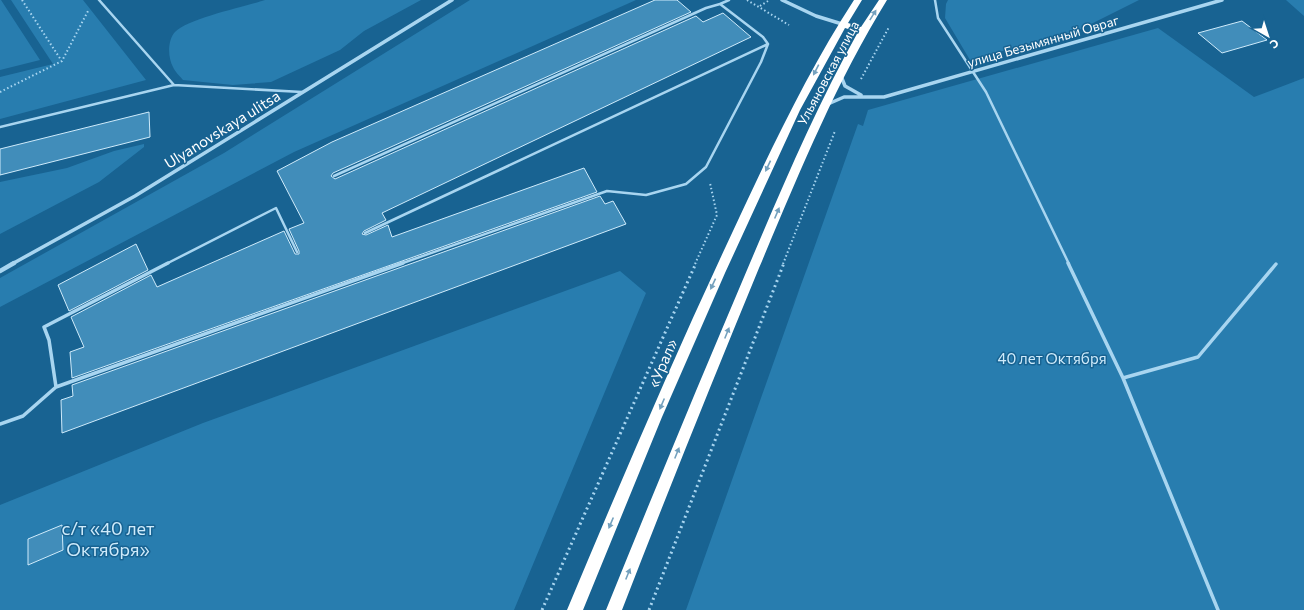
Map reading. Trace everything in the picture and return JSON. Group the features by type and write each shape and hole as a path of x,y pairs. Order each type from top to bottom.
{"highway":[{"name":"Ульяновская улица","path":"784,131 821,59 858,0"},
{"name":"Ульяновская улица","path":"614,610 808,138 841,72 883,0"},
{"path":"842,24 864,31"},
{"name":"«Урал»","path":"575,610 707,298 784,131"}],"street":[{"name":"Ulyanovskaya ulitsa","path":"0,271 135,196 452,0"},
{"path":"782,0 816,16 842,24"},
{"name":"улица Безымянный Овраг","path":"823,108 829,103 844,97 869,98 884,96 1222,0"},
{"path":"841,72 843,83 854,92 869,98"}],"lane":[{"path":"99,0 174,84"},
{"path":"334,176 706,8 729,0"},
{"path":"935,0 938,18 971,72 986,92 1123,378 1218,610"},
{"path":"0,424 23,416 56,387 607,190 646,195 686,184 706,167 761,62 768,44 763,37 720,4"},
{"path":"365,233 768,44"},
{"path":"0,128 174,84 302,92"},
{"path":"56,387 49,340 44,327 276,208 297,252"},
{"path":"1123,378 1198,357 1276,264"}],"path":[{"path":"22,0 62,61"},
{"path":"747,0 760,6 789,25"},
{"path":"760,6 770,0"},
{"path":"0,92 62,61 90,7"},
{"path":"854,92 866,69"},
{"path":"649,610 836,130"},
{"path":"542,610 717,214 706,167"}],"green space":[{"path":"1,0 40,60 0,70"},
{"path":"11,0 83,0 146,80 0,119 0,77 53,64"},
{"path":"265,0 421,0 364,31 340,50 271,82 233,85 183,80 174,69 170,59 169,50 172,36 175,32 192,22 217,13"},
{"path":"470,0 636,0 294,152 0,307 0,278 224,153"},
{"path":"948,0 1139,0 1079,30 970,60 945,18 946,4"},
{"path":"1286,0 1304,0 1304,16"},
{"name":"40 лет Октября","path":"1158,28 1254,97 1304,78 1304,610 686,610 858,124 863,126 868,110"},
{"path":"144,144 144,147 99,182 0,234 0,182 67,168 114,151"},
{"name":"с/т «40 лет Октября»","path":"620,271 646,293 514,610 0,610 0,505 203,423"}],"building":[{"path":"655,0 677,0 691,12 333,173 331,176 335,179 696,16 703,22 723,13 751,37 382,213 386,220 364,231 362,234 366,235 388,225 392,237 584,168 597,192 72,378 70,352 84,347 71,317 151,275 157,287 284,231 295,254 299,254 289,229 304,223 277,171 332,142"},
{"path":"1242,21 1267,40 1222,53 1198,33"},
{"path":"149,112 150,137 0,175 0,149"},
{"path":"600,196 605,204 613,201 626,224 62,433 61,400 73,396 72,385"},
{"path":"136,244 148,270 69,311 58,285"},
{"path":"62,525 63,550 28,565 28,539"}]}
